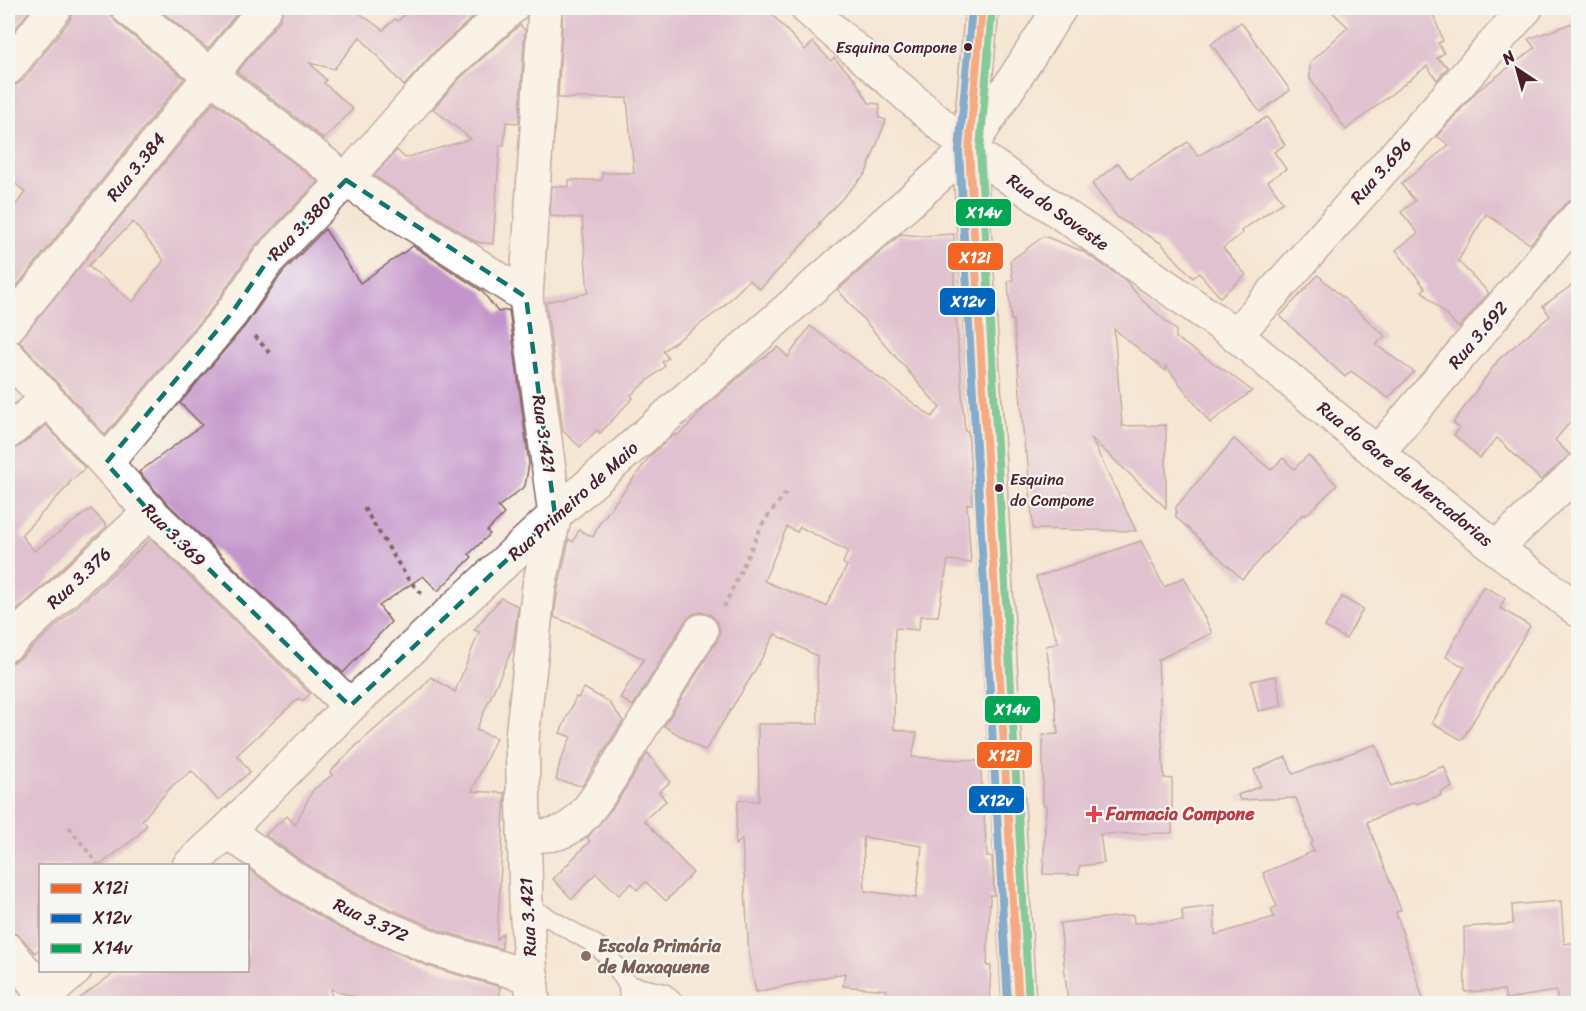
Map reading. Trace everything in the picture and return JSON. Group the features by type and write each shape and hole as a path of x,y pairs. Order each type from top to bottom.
{"main road":[{"path":"982,8 969,149 1019,1004"}],"street":[{"path":"8,68 55,8"},
{"path":"128,8 211,76 346,180 526,297"},
{"name":"Rua 3.384","path":"8,327 265,8"},
{"name":"Rua 3.380","path":"106,463 231,314 268,260 346,180 446,66 510,8"},
{"name":"Rua 3.421","path":"532,990 526,905 522,737 539,586 555,515 526,297 545,8"},
{"name":"Rua do Soveste","path":"807,8 969,149 1236,335"},
{"name":"Rua Primeiro de Maio","path":"191,864 350,706 555,515 969,149 1060,8"},
{"name":"Rua 3.696","path":"1236,335 1526,8"},
{"name":"Rua 3.692","path":"1377,453 1578,217"},
{"name":"Rua do Gare de Mercadorias","path":"1236,335 1377,453 1578,610"},
{"name":"Rua 3.369","path":"8,356 150,512 350,706"},
{"path":"8,432 48,400"},
{"path":"1496,548 1578,471"},
{"name":"Rua 3.376","path":"8,644 150,512"},
{"path":"524,833 543,837 558,834 573,826 584,814 608,780 701,632"},
{"name":"Rua 3.372","path":"226,831 296,880 347,911 532,990"},
{"path":"8,950 55,993"}],"lane":[{"path":"526,905 596,945 613,962 628,985 629,1004"},
{"path":"628,985 664,993 676,1004"}],"path":[{"path":"701,632 719,616 763,523 788,490"},
{"path":"364,508 408,579 444,620"},
{"path":"69,827 97,864"}],"highlighted area":[{"path":"346,180 526,297 555,515 350,706 150,512 106,463 231,314 268,260"}],"building":[{"path":"8,8 32,8 8,38"},
{"path":"73,8 110,8 111,15 116,22 184,78 12,292 8,287 8,216 25,192 8,177 8,86 16,85 23,80 70,20"},
{"path":"157,8 241,8 208,49"},
{"path":"283,8 352,8 383,30 395,19 398,21 411,8 483,8 434,52 404,86 360,37 334,69 310,63 326,80 324,83 353,109 324,139 237,72 280,20"},
{"path":"563,8 766,8 805,50 813,42 831,61 834,58 854,78 869,103 880,104 879,118 886,120 866,173 790,258 760,289 749,280 721,309 663,351 668,358 662,362 665,366 631,395 633,398 600,433 597,430 580,447 563,431 546,302 588,293 582,218 550,216 552,186 569,187 569,180 602,180 602,173 634,173 627,98 558,98"},
{"path":"1328,8 1431,8 1443,41 1438,43 1444,53 1437,58 1448,67 1437,80 1427,66 1346,130 1310,79 1310,63 1348,27"},
{"path":"1578,21 1578,199 1571,200 1564,205 1530,244 1486,214 1458,261 1489,293 1459,328 1422,291 1425,288 1396,250 1418,233 1401,212 1415,201 1401,184 1449,145 1437,136 1477,91 1535,48 1528,39"},
{"path":"1241,22 1290,90 1260,112 1211,44"},
{"path":"520,25 525,30 519,123 506,122 504,146 500,145 493,244 476,242 374,176 397,150 405,158 471,139 433,109 459,79"},
{"path":"214,102 318,182 254,247 216,303 105,435 19,341","holes":["133,222 164,260 133,302 88,266"]},
{"path":"1267,117 1285,145 1274,152 1286,169 1268,181 1283,202 1241,231 1243,233 1223,248 1246,275 1220,297 1199,273 1193,278 1161,243 1118,218 1092,184 1118,163 1131,179 1188,142 1198,156"},
{"path":"325,229 360,283 413,246 482,291 498,312 509,310 529,464 525,486 498,507 504,514 487,531 490,534 469,554 472,557 438,591 423,576 379,606 391,622 343,673 163,499 139,472 202,425 180,403 245,326 283,272"},
{"path":"901,234 921,236 954,234 954,293 972,489 972,504 967,504 971,563 948,560 938,616 920,616 919,630 895,628 894,729 917,733 912,757 980,761 987,857 992,857 994,895 990,895 987,966 991,966 989,1004 934,1001 934,1004 883,1004 887,990 843,986 845,973 756,992 749,956 742,839 735,845 738,800 759,801 758,724 818,724 817,656 775,634 705,751 664,726 717,641 720,631 718,623 711,615 701,612 693,614 685,621 633,706 620,698 644,659 554,617 569,539 573,542 579,530 593,537 599,524 651,455 688,426 707,405 750,368 778,347 788,357 810,326 932,417 940,408 838,290","holes":["787,527 797,532 800,527 848,551 843,563 847,566 826,606 764,581","863,837 922,846 916,898 865,891"]},
{"path":"1044,236 1082,251 1125,280 1144,302 1176,330 1176,338 1252,391 1210,423 1166,366 1166,371 1114,329 1122,426 1166,425 1166,508 1091,438 1136,531 1033,529 1008,281 1013,280 1010,261"},
{"path":"1318,275 1385,336 1376,345 1414,372 1388,398 1351,371 1345,377 1280,316"},
{"path":"1578,281 1578,413 1555,440 1570,455 1541,480 1497,438 1480,458 1454,435 1460,428 1453,423 1499,359 1550,316 1543,306"},
{"path":"46,425 85,468 21,535 34,551 91,509 107,526 8,619 8,450 20,446"},
{"path":"1234,439 1271,470 1283,458 1294,469 1308,455 1337,485 1305,516 1303,514 1242,579 1176,517 1176,507"},
{"path":"151,539 310,694 302,701 299,698 237,755 250,772 218,800 192,771 172,786 142,820 147,825 135,838 102,864 39,864 39,949 35,953 22,938 15,933 8,932 8,662 21,658"},
{"path":"1141,541 1164,587 1184,577 1212,633 1158,660 1164,778 1172,779 1172,833 1100,834 1104,863 1079,866 1079,875 1043,874 1046,805 1043,805 1043,735 1058,734 1046,646 1058,643 1036,577"},
{"path":"1483,586 1505,598 1500,608 1530,626 1462,740 1432,723 1465,667 1446,657"},
{"path":"1342,597 1363,609 1346,639 1325,627"},
{"path":"501,598 518,606 513,647 476,730 496,738 472,791 505,793 497,939 503,933 502,949 441,931 356,894 306,864 265,835 287,816 295,825 313,790 332,775 330,772 358,744 419,691 431,677 455,692 479,632 474,630"},
{"path":"1276,676 1282,706 1258,711 1251,681"},
{"path":"584,688 609,702 623,721 582,786 556,780 560,762 571,737 560,733 576,697 578,698"},
{"path":"1376,744 1391,786 1444,766 1452,787 1440,792 1441,795 1416,804 1415,802 1367,822 1401,910 1396,912 1423,999 1407,1004 1068,1004 1060,923 1133,915 1134,923 1183,921 1182,910 1214,906 1215,935 1274,917 1271,909 1277,906 1263,873 1314,851 1310,844 1313,842 1296,798 1240,800 1238,795 1261,786 1254,770 1286,757 1293,774"},
{"path":"648,753 670,782 659,792 666,801 644,820 693,873 666,901 646,882 637,890 632,883 619,895 596,873 572,899 553,879 590,841 587,838 614,806"},
{"path":"249,870 286,896 340,928 428,966 500,987 499,1004 375,1004 331,989 332,1004 72,1004 115,972 249,972"},
{"path":"1561,901 1564,944 1578,942 1578,1004 1558,1004 1556,991 1506,999 1504,990 1465,992 1464,927 1513,924 1512,905"}],"transit line":[{"name":"X12v","path":"972,8 959,150 1008,1004"},
{"name":"X12i","path":"982,8 969,149 1019,1004"},
{"name":"X14v","path":"992,9 980,149 1029,1003"}],"place":[{"name":"Esquina Compone","path":"968,47"},
{"name":"Esquina do Compone","path":"999,488"},
{"name":"Farmacia Compone","path":"1094,814"},
{"name":"Escola Primária de Maxaquene","path":"586,956"}]}
